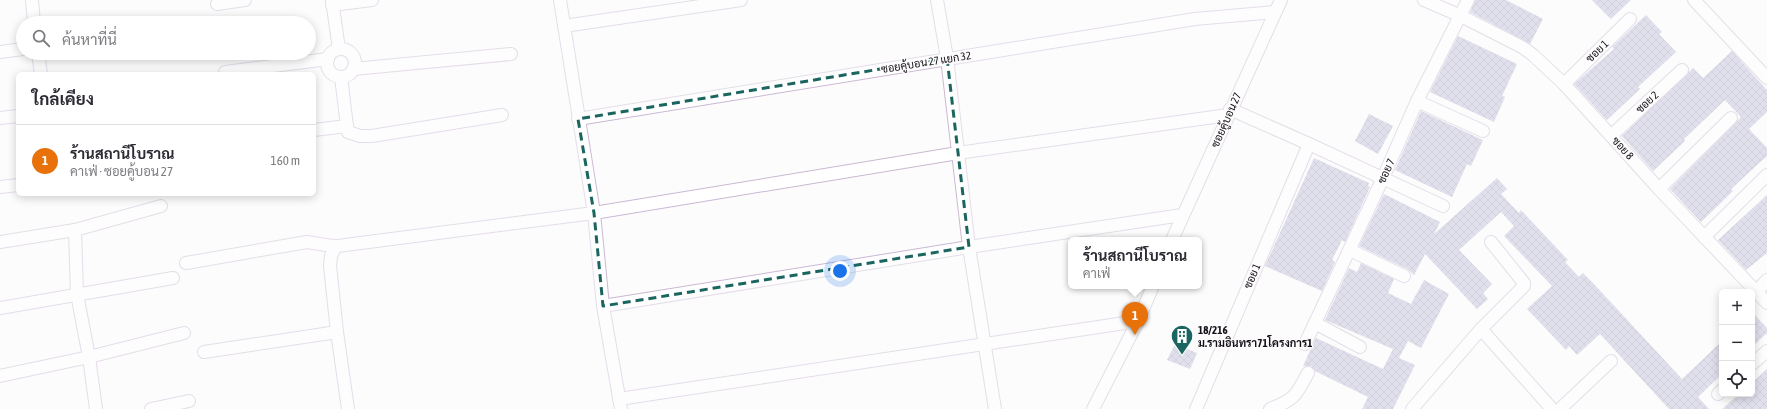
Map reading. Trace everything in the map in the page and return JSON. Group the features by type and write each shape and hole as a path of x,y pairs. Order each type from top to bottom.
{"street":[{"path":"32,0 33,16"},
{"path":"217,4 245,0"},
{"path":"339,50 332,2 372,0"},
{"path":"560,0 594,213 603,306 620,404 984,344 1138,321"},
{"path":"564,26 741,0"},
{"path":"937,0 947,58 970,247 994,409"},
{"name":"ซอยคู้บอน 27","path":"1173,237 1281,0"},
{"name":"ซอย 8","path":"1424,0 1461,16 1522,47 1564,84 1612,135 1659,189 1767,303"},
{"name":"ซอย 7","path":"1305,344 1350,250 1417,101 1468,0"},
{"path":"1694,0 1767,78"},
{"name":"ซอยคู้บอน 27 แยก 32","path":"578,119 1195,19 1275,12"},
{"name":"ซอย 1","path":"1564,84 1630,19"},
{"path":"0,52 16,50"},
{"path":"339,50 344,50 352,55 354,59 353,69 350,73 341,77 332,73 329,69 328,59 330,55 339,50"},
{"path":"353,69 511,54"},
{"path":"225,72 328,59"},
{"path":"39,60 41,72"},
{"name":"ซอย 2","path":"1612,135 1682,70"},
{"path":"341,77 348,132 353,135 372,136 502,115"},
{"path":"1417,101 1483,131"},
{"path":"186,263 307,242 324,244 335,248 346,244 594,213 958,153 1229,112 1309,144 1442,206"},
{"path":"0,118 16,116"},
{"path":"1659,189 1731,118"},
{"path":"316,130 347,126"},
{"name":"ซอย 1","path":"1196,409 1309,144"},
{"path":"1704,237 1767,175"},
{"path":"0,187 16,185"},
{"path":"0,242 75,230 161,206"},
{"path":"603,306 970,247 1182,215"},
{"path":"75,230 77,294 89,357 96,409"},
{"path":"1412,409 1481,329 1524,286 1524,283 1491,242"},
{"path":"335,248 331,256 330,266 336,332 348,409"},
{"path":"1350,250 1404,276"},
{"path":"0,308 173,278"},
{"path":"1757,291 1767,280"},
{"path":"1093,409 1138,321 1152,289"},
{"path":"1315,324 1360,347"},
{"path":"1481,329 1552,409"},
{"path":"204,352 336,332"},
{"path":"0,376 89,357 184,333"},
{"path":"1755,361 1767,351"},
{"path":"1560,409 1611,361"},
{"path":"1270,409 1290,401 1298,392 1308,373"},
{"path":"151,409 189,401"}],"highlighted area":[{"path":"947,58 969,247 603,306 594,213 578,119"}],"building":[{"path":"1475,0 1506,0 1543,19 1530,44 1470,12"},
{"path":"1592,0 1631,0 1611,19"},
{"path":"1646,15 1662,32 1659,34 1676,52 1638,87 1640,89 1607,120 1574,84 1614,49 1612,47"},
{"path":"1458,36 1517,64 1502,96 1505,97 1494,122 1430,92"},
{"path":"1732,51 1767,90 1767,112 1749,129 1767,148 1767,156 1731,189 1733,191 1701,222 1670,189 1741,117 1725,100 1653,171 1622,136 1693,68 1703,78"},
{"path":"1421,111 1483,140 1471,166 1467,164 1452,197 1395,170"},
{"path":"1369,114 1393,126 1378,154 1355,141"},
{"path":"1314,158 1369,183 1368,186 1370,187 1345,242 1342,240 1332,260 1335,262 1322,291 1265,266"},
{"path":"1497,178 1507,189 1501,194 1519,213 1521,210 1568,260 1565,262 1579,277 1583,273 1593,283 1682,379 1719,344 1719,377 1698,397 1709,409 1669,409 1600,334 1577,355 1569,346 1566,350 1527,309 1552,286 1504,236 1514,226 1501,212 1459,250 1492,284 1483,293 1488,299 1477,309 1425,254 1414,275 1407,269 1359,246 1384,194 1440,222 1434,234"},
{"path":"1767,195 1767,253 1746,270 1718,240"},
{"path":"1361,263 1394,279 1388,293 1411,304 1424,280 1449,294 1421,348 1408,341 1399,358 1415,365 1393,409 1362,409 1368,397 1315,371 1311,366 1303,366 1316,338 1383,369 1393,349 1325,320 1349,268 1357,272"},
{"path":"1755,315 1767,328 1767,333 1755,344"},
{"name":"18/216 ม.รามอินทรา71โครงการ1","path":"1175,344 1197,353 1190,369 1167,360"},
{"path":"1767,369 1767,409 1722,409 1736,397 1755,397 1755,380"}],"place":[{"name":"ร้านสถานีโบราณ","path":"1135,335"},
{"name":"18/216 ม.รามอินทรา71โครงการ1","path":"1182,356"}]}
